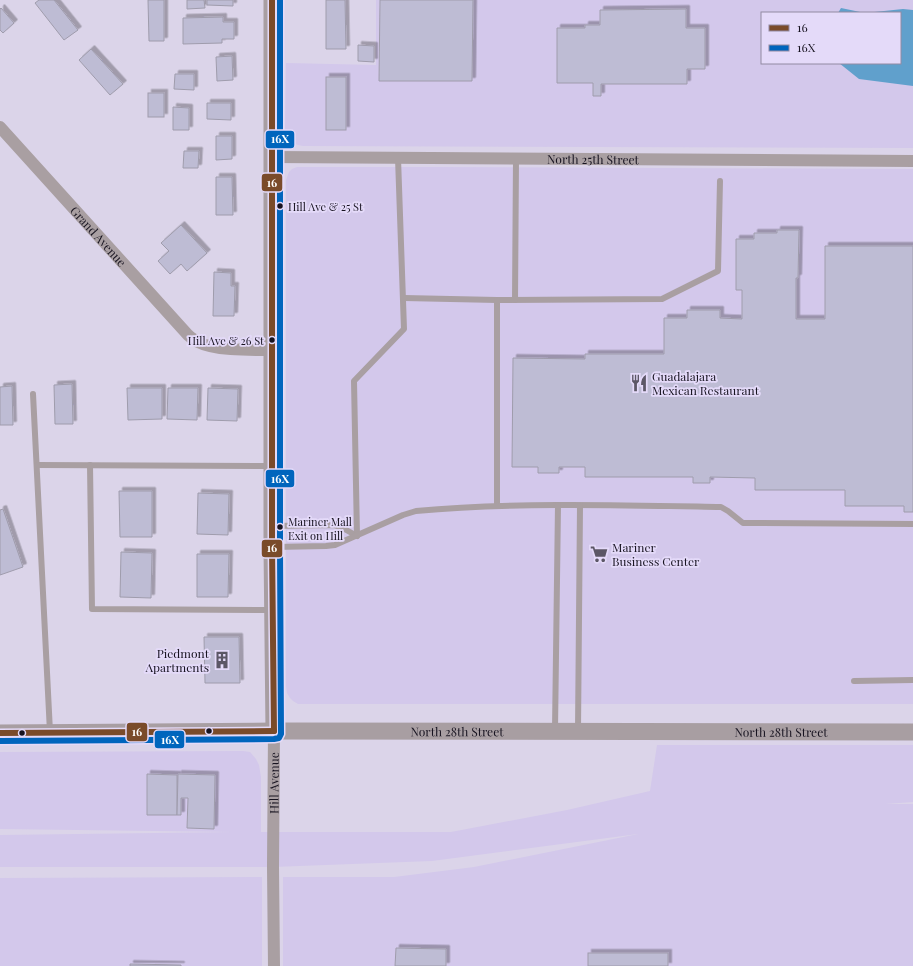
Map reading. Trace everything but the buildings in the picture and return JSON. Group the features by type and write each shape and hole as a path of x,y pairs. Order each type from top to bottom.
{"main road":[{"name":"Hill Avenue","path":"272,0 272,547 274,731"},
{"name":"North 28th Street","path":"0,733 274,731 913,732"}],"street":[{"name":"Grand Avenue","path":"0,127 188,336 199,343 213,347 243,350 272,350"},
{"name":"North 25th Street","path":"272,157 913,161"},
{"name":"Hill Avenue","path":"274,731 274,966"}],"lane":[{"path":"357,536 354,381 404,329 398,158"},
{"path":"515,300 516,158"},
{"path":"404,298 497,300 662,299 718,271 720,181"},
{"path":"497,300 497,506"},
{"path":"33,394 50,733"},
{"path":"37,465 273,466"},
{"path":"90,465 92,609 273,610"},
{"path":"272,547 331,546 339,544 403,515 416,511 497,506 558,505 721,507 743,523 913,524"},
{"path":"555,731 558,505"},
{"path":"578,731 580,506"},
{"path":"272,526 334,525 341,527 357,536"},
{"path":"854,681 913,680"}],"shaded area":[{"path":"376,0 913,0 913,148 303,146 290,142 286,137 286,63 376,65"},
{"name":"Mariner Business Center","path":"297,167 913,169 913,704 298,704 293,701 287,693 286,686 286,180 289,172"},
{"path":"657,745 913,745 913,802 885,804 913,804 913,966 283,966 283,877 394,877 474,867 638,834 432,861 273,867 0,867 0,835 233,832 0,829 0,752 250,752 259,765 261,777 261,832 451,832 567,810 650,791"},
{"path":"262,877 262,966 0,966 0,878"}],"water":[{"path":"841,8 860,12 839,12"},
{"path":"903,9 913,10 913,86 859,79 840,64 901,64 901,12 874,12"}],"transit line":[{"name":"16","path":"272,0 272,547 274,731"},
{"name":"16X","path":"0,741 274,739 279,738 281,734 280,0"},
{"name":"16","path":"0,733 274,731"}],"place":[{"name":"Hill Ave & 25 St","path":"280,206"},
{"name":"Hill Ave & 26 St","path":"272,340"},
{"name":"Guadalajara Mexican Restaurant","path":"639,383"},
{"name":"Mariner Mall Exit on Hill","path":"280,527"},
{"name":"Mariner Business Center","path":"599,554"},
{"name":"Piedmont Apartments","path":"222,660"}]}
